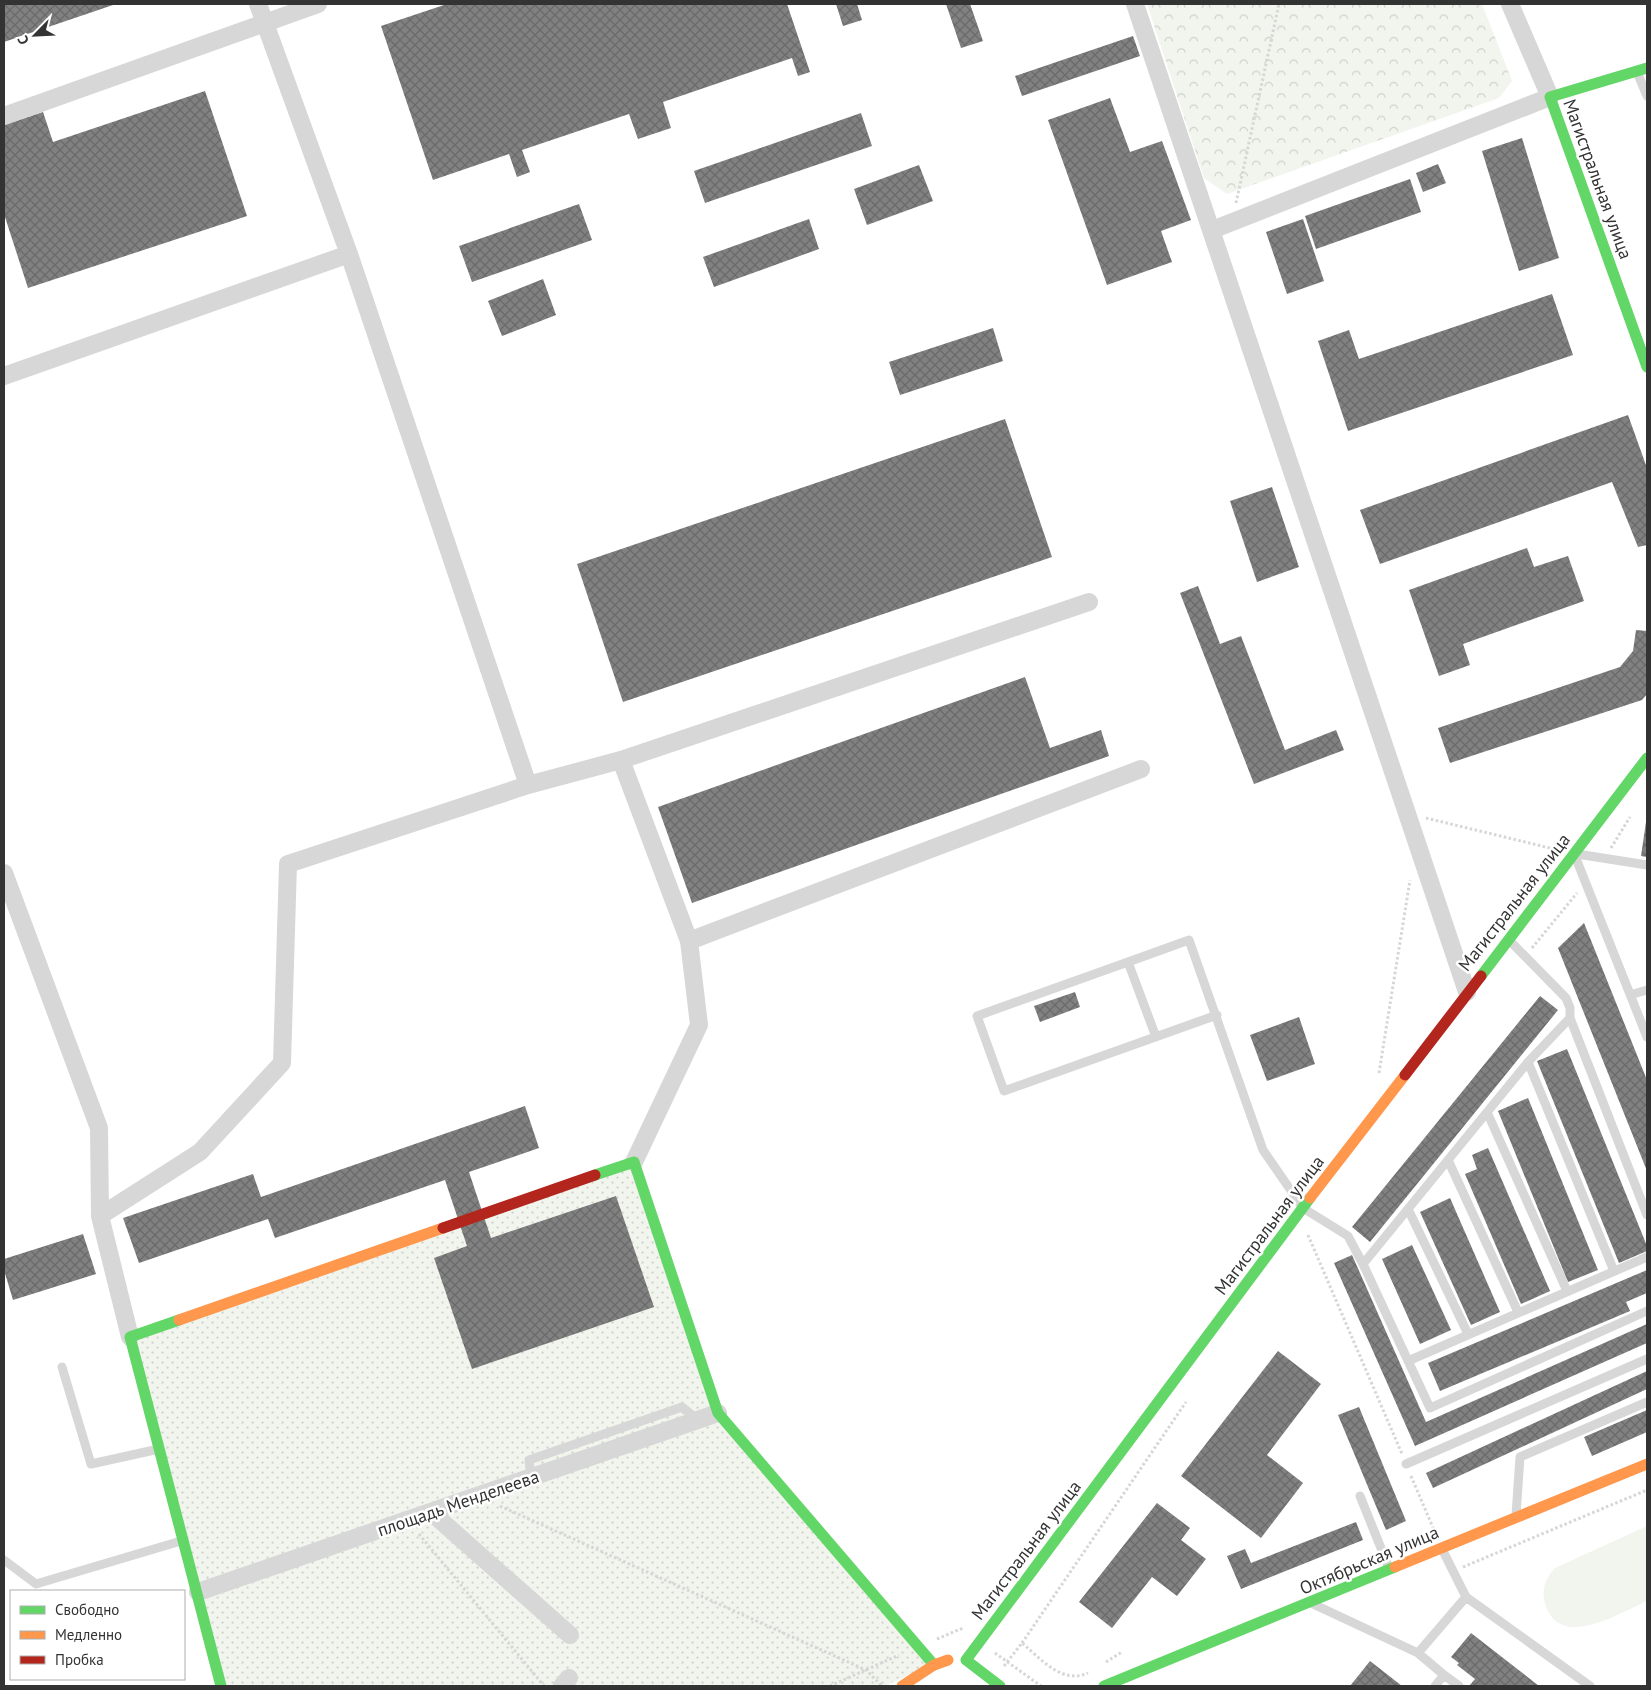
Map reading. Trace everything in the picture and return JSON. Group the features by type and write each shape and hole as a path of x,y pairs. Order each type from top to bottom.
{"street":[{"path":"258,4 349,254 528,785"},
{"path":"4,116 318,4"},
{"path":"1136,4 1466,992"},
{"path":"1212,230 1550,97 1510,4"},
{"name":"Магистральная улица","path":"1642,70 1550,97 1647,367"},
{"path":"4,376 349,254"},
{"path":"100,1216 200,1152 282,1063 288,864 528,785 621,760 1088,602"},
{"name":"Магистральная улица","path":"966,1660 1507,938 1641,773 1647,758"},
{"path":"621,760 689,940 699,1025 634,1162 718,1413 934,1665"},
{"path":"689,940 1141,769"},
{"path":"4,873 100,1128 100,1216 159,1449 222,1680"},
{"path":"130,1337 634,1162"},
{"name":"площадь Менделеева","path":"198,1592 376,1537 408,1520 718,1413"},
{"name":"Октябрьская улица","path":"1104,1686 1311,1603 1647,1464"},
{"path":"431,1512 570,1635"},
{"path":"902,1686 934,1665 944,1661 966,1660 1000,1686"}],"lane":[{"path":"1642,70 1647,98"},
{"path":"1574,854 1647,865"},
{"path":"1574,854 1647,1037"},
{"path":"1507,938 1526,954 1566,998 1570,1008 1570,1018 1647,1215"},
{"path":"1216,1015 1004,1092 977,1016 1189,940 1216,1015 1263,1150 1303,1208 1348,1236 1430,1408 1647,1311"},
{"path":"1128,962 1156,1037"},
{"path":"1630,995 1647,990"},
{"path":"1363,1264 1528,1062 1570,1018"},
{"path":"1528,1062 1614,1272"},
{"path":"1487,1112 1567,1291"},
{"path":"1448,1160 1518,1312"},
{"path":"1408,1209 1468,1334"},
{"path":"1408,1361 1647,1257"},
{"path":"1406,1464 1647,1359"},
{"path":"62,1367 91,1464 159,1449"},
{"path":"1516,1517 1520,1457 1647,1402"},
{"path":"1360,1496 1390,1570"},
{"path":"4,1560 36,1584 184,1540"},
{"path":"1442,1549 1466,1597 1590,1686"},
{"path":"1418,1653 1466,1597"},
{"path":"1311,1603 1418,1653 1458,1686"},
{"path":"1435,1686 1444,1675"}],"path":[{"path":"1232,222 1279,4"},
{"path":"1406,813 1574,854"},
{"path":"1378,1079 1411,872"},
{"path":"1305,1228 1442,1549"},
{"path":"1454,1572 1647,1490"},
{"path":"478,1496 866,1670 883,1686"},
{"path":"408,1520 544,1686"},
{"path":"830,1686 963,1628 969,1620"},
{"path":"1041,1686 1007,1661 1022,1643 1060,1674 1072,1676 1085,1674 1092,1670"},
{"path":"1100,1665 1122,1652"}],"green space":[{"path":"1147,4 1482,4 1512,81 1499,98 1227,194 1204,178"},
{"path":"634,1162 718,1413 933,1665 884,1686 223,1686 130,1337"},
{"path":"1647,1526 1647,1601 1591,1625 1576,1627 1563,1625 1552,1617 1545,1603 1544,1589 1549,1575 1555,1568"}],"building":[{"path":"4,4 116,4 4,42"},
{"path":"447,4 787,4 810,72 798,76 792,58 663,102 671,128 638,139 629,114 522,150 530,172 517,177 509,154 433,180 381,26"},
{"path":"836,4 857,4 862,20 843,26"},
{"path":"946,4 970,4 983,41 961,48"},
{"path":"1133,36 1140,56 1022,96 1015,76"},
{"path":"205,91 247,216 28,288 4,214 4,125 43,112 53,142"},
{"path":"1110,98 1130,152 1162,141 1191,220 1161,231 1172,262 1107,285 1048,120"},
{"path":"861,113 872,146 705,203 694,171"},
{"path":"1522,138 1559,258 1519,271 1482,151"},
{"path":"1438,164 1446,183 1423,192 1416,173"},
{"path":"919,165 933,201 867,225 854,189"},
{"path":"1410,179 1421,212 1316,249 1305,216"},
{"path":"579,204 592,240 472,282 459,246"},
{"path":"809,219 819,249 714,287 703,257"},
{"path":"1303,219 1324,281 1287,294 1266,232"},
{"path":"543,279 556,315 502,336 488,301"},
{"path":"1552,294 1573,355 1348,431 1318,341 1349,330 1359,359"},
{"path":"993,328 1003,361 900,395 889,362"},
{"path":"1628,415 1647,468 1647,545 1638,547 1612,482 1380,564 1360,510"},
{"path":"1005,419 1052,557 623,702 577,564"},
{"path":"1272,487 1299,567 1257,582 1230,501"},
{"path":"1527,548 1534,567 1568,556 1584,601 1463,644 1470,665 1439,676 1409,590"},
{"path":"1198,586 1220,644 1241,636 1285,750 1336,730 1344,750 1254,784 1180,593"},
{"path":"1636,630 1647,631 1647,694 1642,700 1450,763 1438,728 1620,667 1633,651"},
{"path":"1025,677 1050,748 1101,730 1109,756 692,903 658,807"},
{"path":"1647,822 1647,857 1641,856"},
{"path":"1584,923 1647,1080 1647,1171 1558,948"},
{"path":"1075,992 1080,1007 1040,1022 1034,1006"},
{"path":"1540,996 1558,1010 1370,1242 1352,1227"},
{"path":"1299,1017 1315,1064 1267,1081 1250,1035"},
{"path":"1567,1049 1647,1246 1647,1251 1619,1263 1537,1061"},
{"path":"1528,1098 1598,1270 1568,1282 1498,1111"},
{"path":"525,1106 539,1148 469,1172 491,1238 616,1196 654,1307 472,1369 434,1258 467,1246 445,1180 275,1238 268,1219 139,1263 123,1218 253,1174 261,1197"},
{"path":"1488,1148 1550,1291 1521,1304 1465,1174 1477,1169 1472,1155"},
{"path":"1450,1198 1500,1312 1471,1325 1420,1212"},
{"path":"83,1234 96,1274 13,1300 4,1270 4,1259"},
{"path":"1412,1245 1451,1330 1420,1344 1382,1259"},
{"path":"1352,1255 1426,1422 1647,1324 1647,1343 1415,1446 1334,1263"},
{"path":"1647,1270 1647,1293 1626,1302 1630,1311 1440,1391 1428,1363"},
{"path":"1278,1351 1321,1384 1267,1455 1303,1483 1261,1538 1181,1476"},
{"path":"1647,1371 1647,1389 1433,1488 1426,1473"},
{"path":"1359,1407 1406,1521 1386,1530 1338,1415"},
{"path":"1647,1410 1647,1432 1592,1456 1584,1437"},
{"path":"1157,1503 1190,1528 1181,1540 1206,1559 1177,1596 1152,1577 1112,1628 1079,1602"},
{"path":"1356,1522 1363,1540 1241,1589 1227,1556 1245,1549 1251,1563"},
{"path":"1471,1633 1539,1686 1469,1686 1475,1679 1457,1665 1459,1663 1451,1657"},
{"path":"1370,1661 1402,1686 1350,1686"}],"traffic: fast":[{"path":"1647,68 1550,97 1647,367"},
{"path":"1481,976 1647,758"},
{"path":"595,1175 634,1162 718,1413 934,1665"},
{"path":"966,1660 1310,1198"},
{"path":"179,1320 130,1337 221,1686"},
{"path":"1104,1686 1395,1567"},
{"path":"966,1660 1000,1686"}],"traffic: slow":[{"path":"1310,1198 1405,1075"},
{"path":"179,1320 443,1228"},
{"path":"1395,1567 1647,1464"},
{"path":"902,1686 934,1665 948,1660"}],"traffic: jam":[{"path":"1405,1075 1481,976"},
{"path":"443,1228 595,1175"}]}
